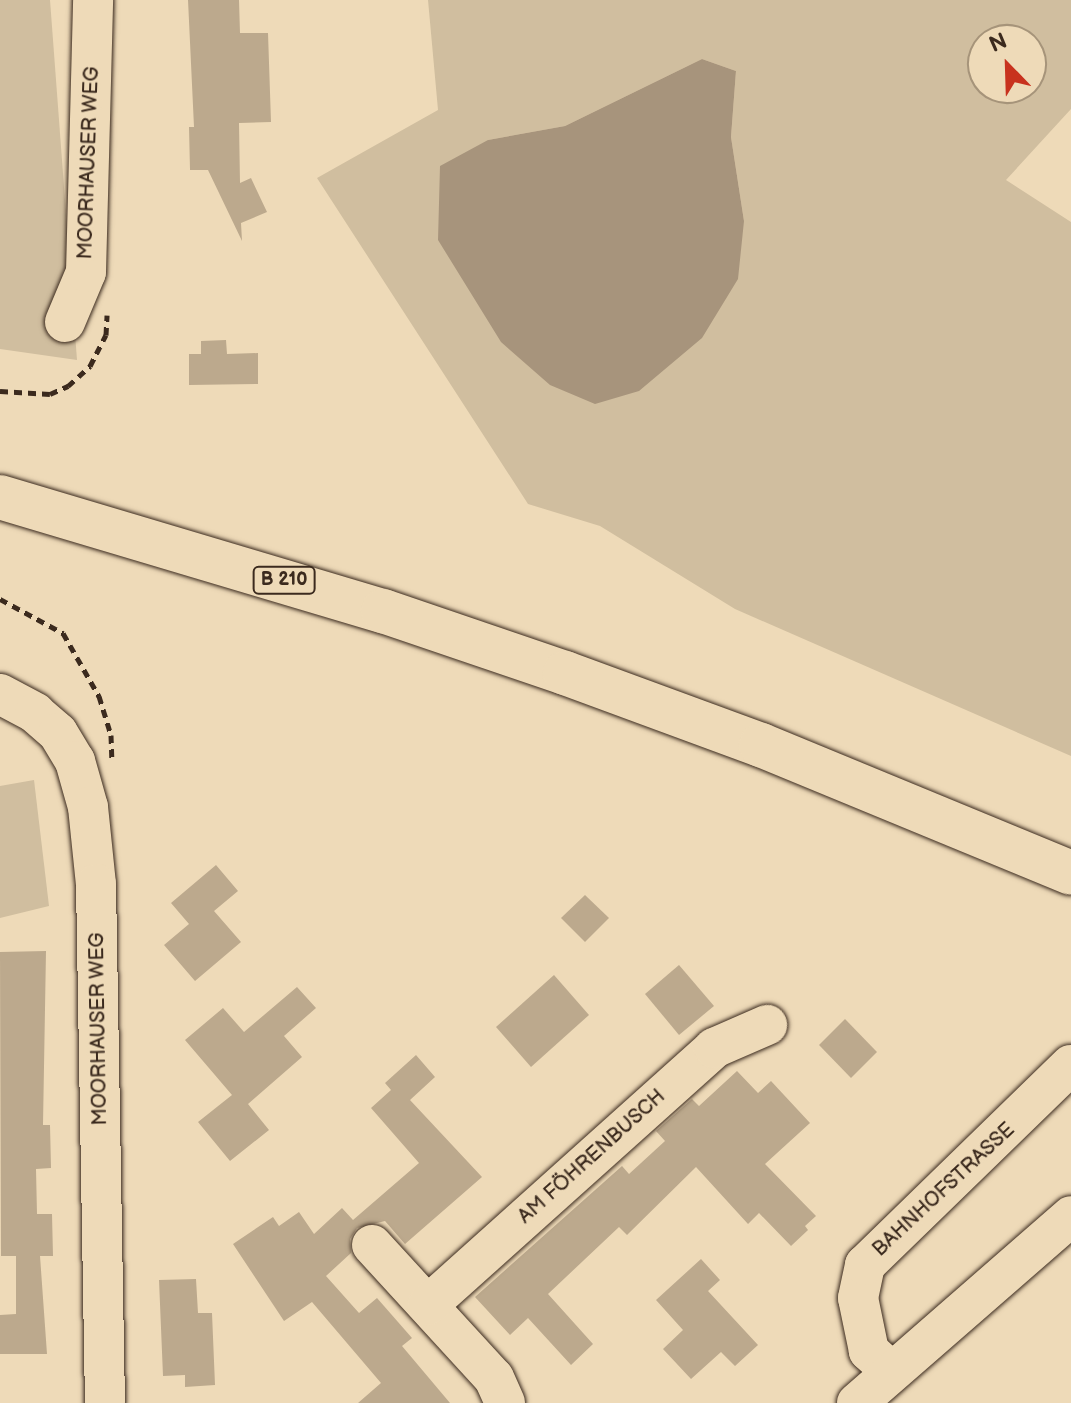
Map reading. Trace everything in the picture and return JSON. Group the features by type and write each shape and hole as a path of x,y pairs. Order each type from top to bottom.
{"highway":[{"name":"B 210","path":"0,497 383,611 565,673 761,745 1071,873"}],"street":[{"name":"MOORHAUSER WEG","path":"65,322 86,272 93,0"},
{"name":"MOORHAUSER WEG","path":"0,694 35,713 58,733 75,761 88,807 96,884 105,1403"},
{"name":"AM FÖHRENBUSCH","path":"428,1305 714,1048 767,1025"},
{"name":"BAHNHOFSTRASSE","path":"1071,1065 865,1265 858,1298 878,1391 1071,1216"},
{"path":"372,1245 494,1378 505,1403"}],"path":[{"path":"0,391 50,394 68,386 90,366 106,335"},
{"path":"0,599 63,633 99,696 111,735"}],"shaded area":[{"path":"0,0 50,0 77,360 0,349"},
{"path":"428,0 1071,0 1071,109 1006,180 1071,222 1071,756 735,609 600,526 528,504 317,178 438,110","holes":["702,59 736,71 731,137 744,221 488,140 565,126"]},
{"path":"702,59 736,71 731,137 744,221 738,279 702,338 639,391 595,404 550,385 501,342 438,240 440,166 488,140 565,126"},
{"path":"34,780 49,906 0,918 0,786"}],"building":[{"path":"188,0 239,0 240,33 268,33 271,122 239,123 240,183 251,178 267,212 241,223 242,241 208,170 190,170 189,127 194,127"},
{"path":"226,340 227,354 258,353 258,384 189,385 189,354 201,354 201,341"},
{"path":"216,865 238,891 214,911 241,942 195,981 164,945 189,924 171,903"},
{"path":"585,895 609,918 585,942 561,918"},
{"path":"46,951 43,1125 50,1125 51,1168 36,1169 37,1214 52,1214 53,1256 40,1256 47,1354 0,1354 0,1315 16,1314 16,1256 1,1256 0,952"},
{"path":"679,965 714,1006 679,1035 645,994"},
{"path":"554,975 589,1015 531,1067 496,1027"},
{"path":"297,987 316,1008 284,1036 302,1057 248,1104 269,1130 230,1161 198,1122 232,1095 185,1040 223,1008 244,1032"},
{"path":"845,1019 877,1052 851,1078 819,1045"},
{"path":"416,1055 435,1077 410,1100 482,1177 405,1244 385,1221 357,1228 350,1239 351,1253 326,1276 359,1313 377,1298 412,1338 402,1346 450,1403 358,1403 381,1383 312,1302 284,1321 233,1244 273,1217 279,1226 299,1212 314,1234 342,1208 353,1220 419,1163 371,1108 391,1090 385,1083"},
{"path":"737,1071 758,1093 771,1081 810,1123 765,1164 816,1216 805,1226 808,1230 791,1246 759,1213 748,1224 696,1167 627,1235 619,1227 548,1294 593,1344 571,1365 528,1318 510,1335 475,1297 622,1166 629,1174 665,1141 656,1131 692,1099 699,1106"},
{"path":"701,1259 720,1280 708,1291 758,1345 735,1366 721,1352 691,1379 663,1349 683,1330 656,1300"},
{"path":"196,1279 198,1313 212,1313 215,1385 185,1387 185,1375 163,1376 159,1280"}]}
